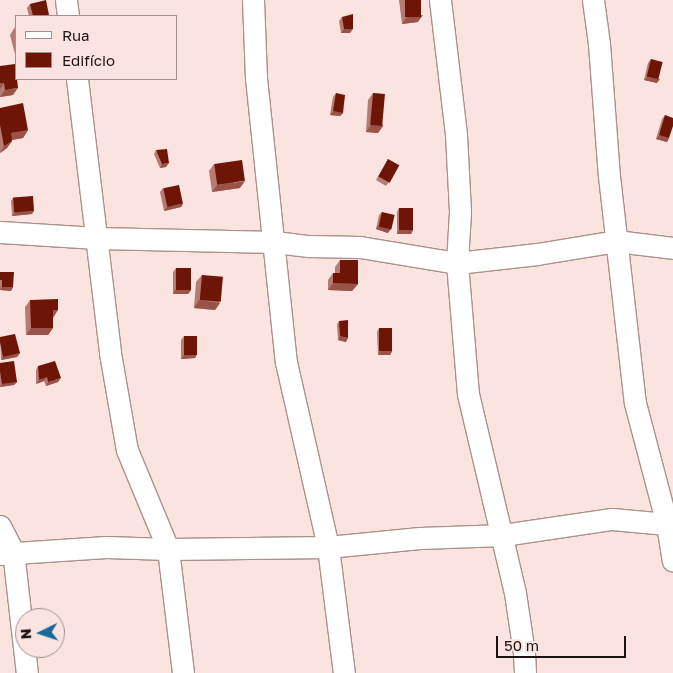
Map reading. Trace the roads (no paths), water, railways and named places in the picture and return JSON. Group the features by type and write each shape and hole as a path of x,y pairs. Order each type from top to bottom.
{"street":[{"path":"66,0 68,15"},
{"path":"253,0 256,78 275,242 286,362 328,547 344,673"},
{"path":"440,0 456,145 460,212 457,263 468,394 503,536 517,610 525,673"},
{"path":"593,0 599,44 616,242 635,403 670,523 673,561"},
{"path":"77,80 110,353 127,450 168,549 183,673"},
{"path":"0,232 97,238 275,242 309,246 360,246 457,263 537,254 616,242 673,248"},
{"path":"7,553 106,547 168,549 328,547 420,538 503,536 612,519 670,523"},
{"path":"0,526 7,553 27,673"}]}
